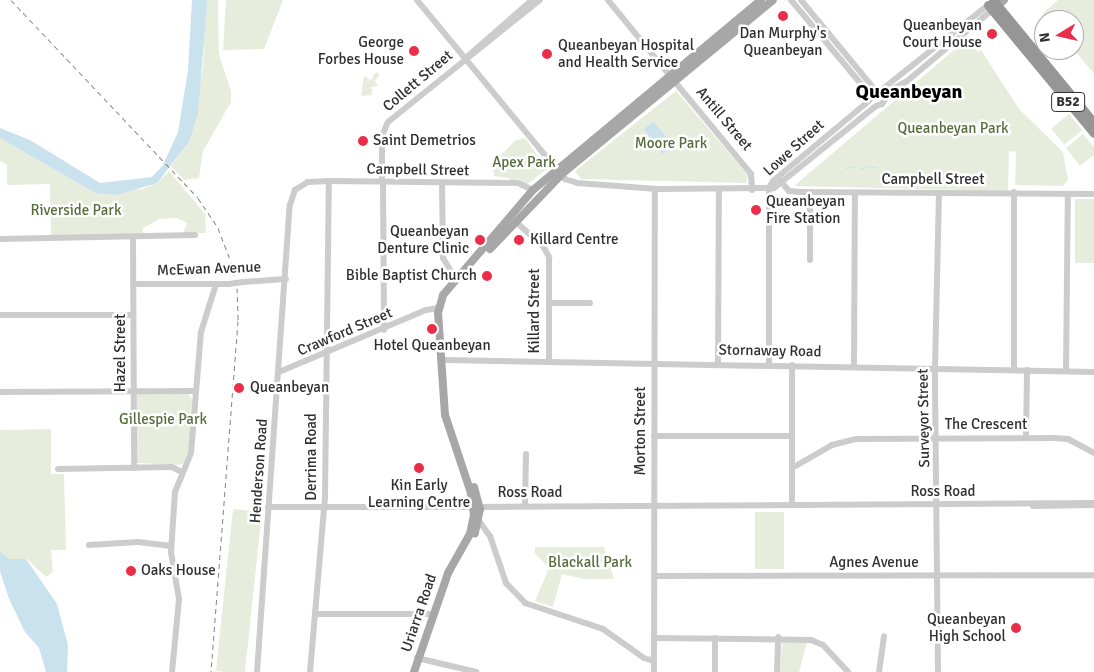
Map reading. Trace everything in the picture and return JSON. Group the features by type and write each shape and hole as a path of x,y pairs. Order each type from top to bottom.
{"highway":[{"name":"B52","path":"995,3 1094,133"},
{"name":"B52","path":"1046,70 1094,123"}],"main road":[{"path":"673,79 761,0"},
{"path":"440,311 451,285 560,172 773,0"},
{"path":"440,311 453,291 513,219 533,190 560,172"},
{"name":"Uriarra Road","path":"440,311 445,363 447,424 477,507 479,521 474,536 452,564"},
{"name":"Uriarra Road","path":"414,672 417,658 452,564 471,529 477,507"}],"street":[{"path":"417,0 560,172 572,182 655,189 752,190 769,188 769,364"},
{"name":"Collett Street","path":"384,330 382,136 386,124 532,0"},
{"name":"Collett Street","path":"465,58 540,0"},
{"name":"Antill Street","path":"608,0 751,174 752,190"},
{"path":"791,0 876,97"},
{"path":"801,0 876,97"},
{"name":"Lowe Street","path":"769,188 780,181 876,97 995,3"},
{"name":"Campbell Street","path":"329,181 523,183 533,190"},
{"name":"Henderson Road","path":"257,672 292,194 303,184 329,181"},
{"name":"Derrima Road","path":"310,672 325,507 325,355 329,181"},
{"name":"Campbell Street","path":"780,181 788,191 810,192 1094,194"},
{"path":"442,183 442,254 454,277 451,285"},
{"name":"Morton Street","path":"654,672 653,362 655,189"},
{"path":"718,363 719,190"},
{"path":"810,192 810,260"},
{"path":"1014,192 1014,370"},
{"path":"854,365 855,193"},
{"name":"Surveyor Street","path":"938,194 935,368 938,672"},
{"path":"1066,371 1068,194"},
{"name":"Killard Street","path":"513,219 546,251 549,303 549,361"},
{"path":"0,239 133,239 195,236"},
{"name":"Hazel Street","path":"133,239 134,468"},
{"path":"448,267 460,271 470,266"},
{"name":"McEwan Avenue","path":"133,284 229,284 286,279"},
{"path":"172,672 179,592 171,546 176,487 191,453 201,332 216,284"},
{"path":"549,303 590,303"},
{"name":"Crawford Street","path":"279,372 325,355 420,314 440,311"},
{"path":"0,315 133,315"},
{"name":"Stornaway Road","path":"445,363 653,362 854,365 1094,372"},
{"path":"792,365 792,505"},
{"path":"1026,437 1027,370"},
{"path":"0,392 196,391"},
{"path":"654,436 792,436"},
{"name":"The Crescent","path":"792,468 832,445 856,438 1026,437 1068,439 1094,453"},
{"path":"525,506 526,454"},
{"path":"58,469 172,467 182,472"},
{"name":"Ross Road","path":"268,507 1094,504"},
{"path":"479,521 488,534 503,579 525,603 603,629 644,658 654,661"},
{"path":"474,536 480,533 488,534"},
{"path":"90,545 138,542 171,546"},
{"name":"Agnes Avenue","path":"655,576 1094,575"},
{"path":"315,614 433,614"},
{"path":"879,672 884,636"},
{"path":"654,638 778,638 811,640 823,645 848,672"},
{"path":"715,638 715,672"},
{"path":"777,672 778,638"},
{"path":"417,658 476,672"}],"green space":[{"path":"206,0 218,0 219,55 231,91 231,102 203,151 199,178 184,180 171,166 189,142 203,67"},
{"path":"226,0 283,0 264,49 223,50"},
{"path":"1058,0 1094,0 1094,74 1082,60 1084,60 1084,10 1046,10"},
{"name":"Queanbeyan Park","path":"967,39 978,52 981,50 1019,109 1063,152 1068,180 1063,186 1015,185 1016,152 1009,151 1008,191 794,186"},
{"path":"376,72 380,74 375,81 378,86 369,88 372,89 372,95 361,96 364,76 371,80"},
{"name":"Moore Park","path":"676,91 748,175 746,183 581,179 575,171"},
{"path":"1069,114 1082,130 1064,145 1051,128"},
{"path":"1083,134 1094,147 1094,155 1080,166 1066,148"},
{"name":"Riverside Park","path":"0,138 95,193 142,189 157,183 169,171 205,214 206,233 183,233 187,223 177,218 160,219 143,228 143,236 51,236 50,184 7,185 7,165 0,161"},
{"name":"Apex Park","path":"525,138 547,169 526,185 519,179 510,182 509,178 494,176 492,159 497,159 516,140"},
{"path":"1075,199 1094,199 1094,263 1075,263"},
{"name":"Gillespie Park","path":"187,393 192,399 189,449 184,462 180,465 137,463 137,394"},
{"path":"51,429 51,474 64,474 66,550 51,550 53,572 46,577 27,559 9,559 0,551 0,430"},
{"path":"233,509 262,512 245,672 216,671"},
{"path":"755,512 784,512 784,569 755,569"},
{"name":"Blackall Park","path":"535,547 604,547 614,579 584,579 562,574 553,607 535,601 549,568 535,553"},
{"path":"782,641 807,642 799,672 780,672"}],"water":[{"path":"192,0 206,0 207,5 198,113 189,142 157,183 117,195 95,193 0,138 0,128 30,140 100,183 152,177 163,165 178,132 188,70"},
{"path":"653,122 674,145 663,154 644,129"},
{"path":"0,551 9,559 26,559 57,604 68,645 67,672 46,672 39,648 25,632 9,599 0,571"}],"waterway":[{"path":"860,169 870,166 878,168"},
{"path":"845,168 854,167"}],"railway":[{"path":"11,0 198,198 218,228 231,262 237,288 238,321 211,672"}],"place":[{"name":"Dan Murphy's Queanbeyan","path":"783,16"},
{"name":"Queanbeyan Court House","path":"992,34"},
{"name":"George Forbes House","path":"414,51"},
{"name":"Queanbeyan Hospital and Health Service","path":"547,54"},
{"name":"Saint Demetrios","path":"363,141"},
{"name":"Queanbeyan Fire Station","path":"756,210"},
{"name":"Queanbeyan Denture Clinic","path":"480,240"},
{"name":"Killard Centre","path":"519,240"},
{"name":"Bible Baptist Church","path":"487,276"},
{"name":"Hotel Queanbeyan","path":"432,329"},
{"name":"Queanbeyan","path":"239,388"},
{"name":"Kin Early Learning Centre","path":"419,468"},
{"name":"Oaks House","path":"131,571"},
{"name":"Queanbeyan High School","path":"1016,628"}],"district":[{"name":"Queanbeyan","path":"909,91"}]}
